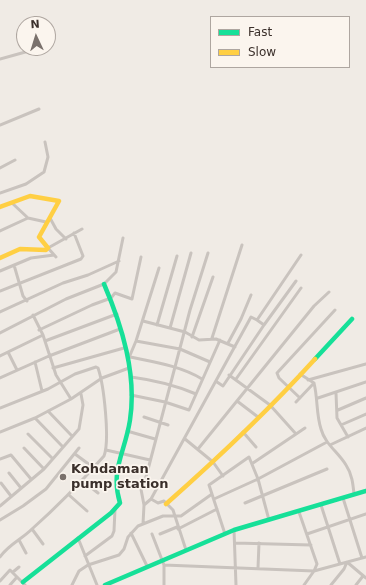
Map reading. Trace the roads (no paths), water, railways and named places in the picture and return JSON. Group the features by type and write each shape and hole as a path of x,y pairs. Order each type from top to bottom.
{"street":[{"path":"0,59 16,55"},
{"path":"0,125 39,109"},
{"path":"0,193 26,184 44,172 48,157 45,142"},
{"path":"0,168 15,160"},
{"path":"0,206 30,196 56,199 59,201 39,237 55,256 31,258 0,271"},
{"path":"12,202 28,218"},
{"path":"0,231 28,218 48,220 66,239"},
{"path":"0,258 20,249 46,250 82,228"},
{"path":"0,291 81,259 83,256 74,233"},
{"path":"0,333 33,315 104,284 116,272 123,238"},
{"path":"212,338 242,245"},
{"path":"170,328 191,253"},
{"path":"143,524 144,505 140,484 146,477 174,368 208,253"},
{"path":"257,320 301,255"},
{"path":"157,325 177,256"},
{"path":"39,330 92,304 111,298 115,293 132,299 141,257"},
{"path":"0,312 27,301 63,282 88,275 119,261"},
{"path":"14,265 23,296 27,301"},
{"path":"0,581 9,570 13,572 24,584 115,509 120,503 116,490 121,454 128,431 131,395 129,358 143,321 159,268"},
{"path":"192,337 213,277"},
{"path":"217,382 223,386 296,281"},
{"path":"104,284 117,314 124,348 129,358"},
{"path":"236,379 301,288"},
{"path":"198,449 314,306 329,292"},
{"path":"228,343 241,319 251,295"},
{"path":"300,398 279,378 277,373 335,310"},
{"path":"45,341 117,314"},
{"path":"33,315 39,330 43,335 53,368 71,399"},
{"path":"144,505 152,499 174,456 217,382 251,318 264,325"},
{"path":"166,504 213,462 289,388 300,374 352,319"},
{"path":"143,321 185,332 199,340 212,338 235,347"},
{"path":"0,378 49,356 120,329"},
{"path":"0,356 43,335"},
{"path":"131,395 165,402 189,410 220,340"},
{"path":"136,341 180,349 210,362"},
{"path":"53,368 124,348"},
{"path":"8,352 17,370"},
{"path":"129,358 174,368 193,374 202,379"},
{"path":"35,362 42,391"},
{"path":"308,380 366,364"},
{"path":"0,408 42,391 74,374 96,367 98,368 102,378 106,450 104,456 69,495 32,530 2,551 0,556"},
{"path":"0,432 35,418 81,394 102,378 129,368"},
{"path":"300,374 314,383 318,398 317,410 321,429 327,442 346,464 351,474 354,494"},
{"path":"230,375 270,405 296,434"},
{"path":"131,377 170,385 196,394"},
{"path":"318,398 366,382"},
{"path":"296,402 314,383"},
{"path":"336,393 338,410 337,418 348,437"},
{"path":"0,506 44,469 52,458 79,429 83,405 81,394"},
{"path":"338,410 366,398"},
{"path":"237,401 258,418"},
{"path":"48,411 72,436"},
{"path":"342,425 366,414"},
{"path":"144,416 168,425"},
{"path":"35,418 62,447"},
{"path":"253,463 305,428"},
{"path":"330,445 366,428"},
{"path":"128,431 155,438"},
{"path":"243,432 256,447"},
{"path":"28,434 52,458"},
{"path":"185,439 213,462 223,476"},
{"path":"214,500 258,479 327,442"},
{"path":"24,448 44,469"},
{"path":"0,520 23,506 46,489 79,448"},
{"path":"106,450 150,460"},
{"path":"0,459 11,454 31,479"},
{"path":"75,454 94,468"},
{"path":"225,534 210,485 249,457 253,463 269,520"},
{"path":"245,503 326,469"},
{"path":"9,473 21,488"},
{"path":"83,480 98,493"},
{"path":"1,483 11,496"},
{"path":"105,585 234,530 299,512 354,494 366,492"},
{"path":"72,585 79,571 90,565 119,555 124,549 126,540 131,532 143,524 163,516 181,516 212,494"},
{"path":"69,495 87,511"},
{"path":"343,498 362,558"},
{"path":"152,499 158,503 164,501 173,510 186,550"},
{"path":"321,505 340,564"},
{"path":"85,556 112,536 114,531 115,509"},
{"path":"160,534 178,528 217,509"},
{"path":"299,512 317,564 304,585"},
{"path":"307,534 366,514"},
{"path":"32,530 43,544"},
{"path":"234,530 236,543 236,585"},
{"path":"131,532 147,566"},
{"path":"152,534 163,560 164,585"},
{"path":"78,538 97,585"},
{"path":"19,540 26,553"},
{"path":"236,543 310,545"},
{"path":"258,568 259,543"},
{"path":"164,565 314,571 366,557"},
{"path":"347,562 365,577 356,585"},
{"path":"331,585 344,569 347,562"},
{"path":"13,572 19,567"},
{"path":"10,585 18,577"}],"place":[{"name":"Kohdaman pump station","path":"63,477"}]}
